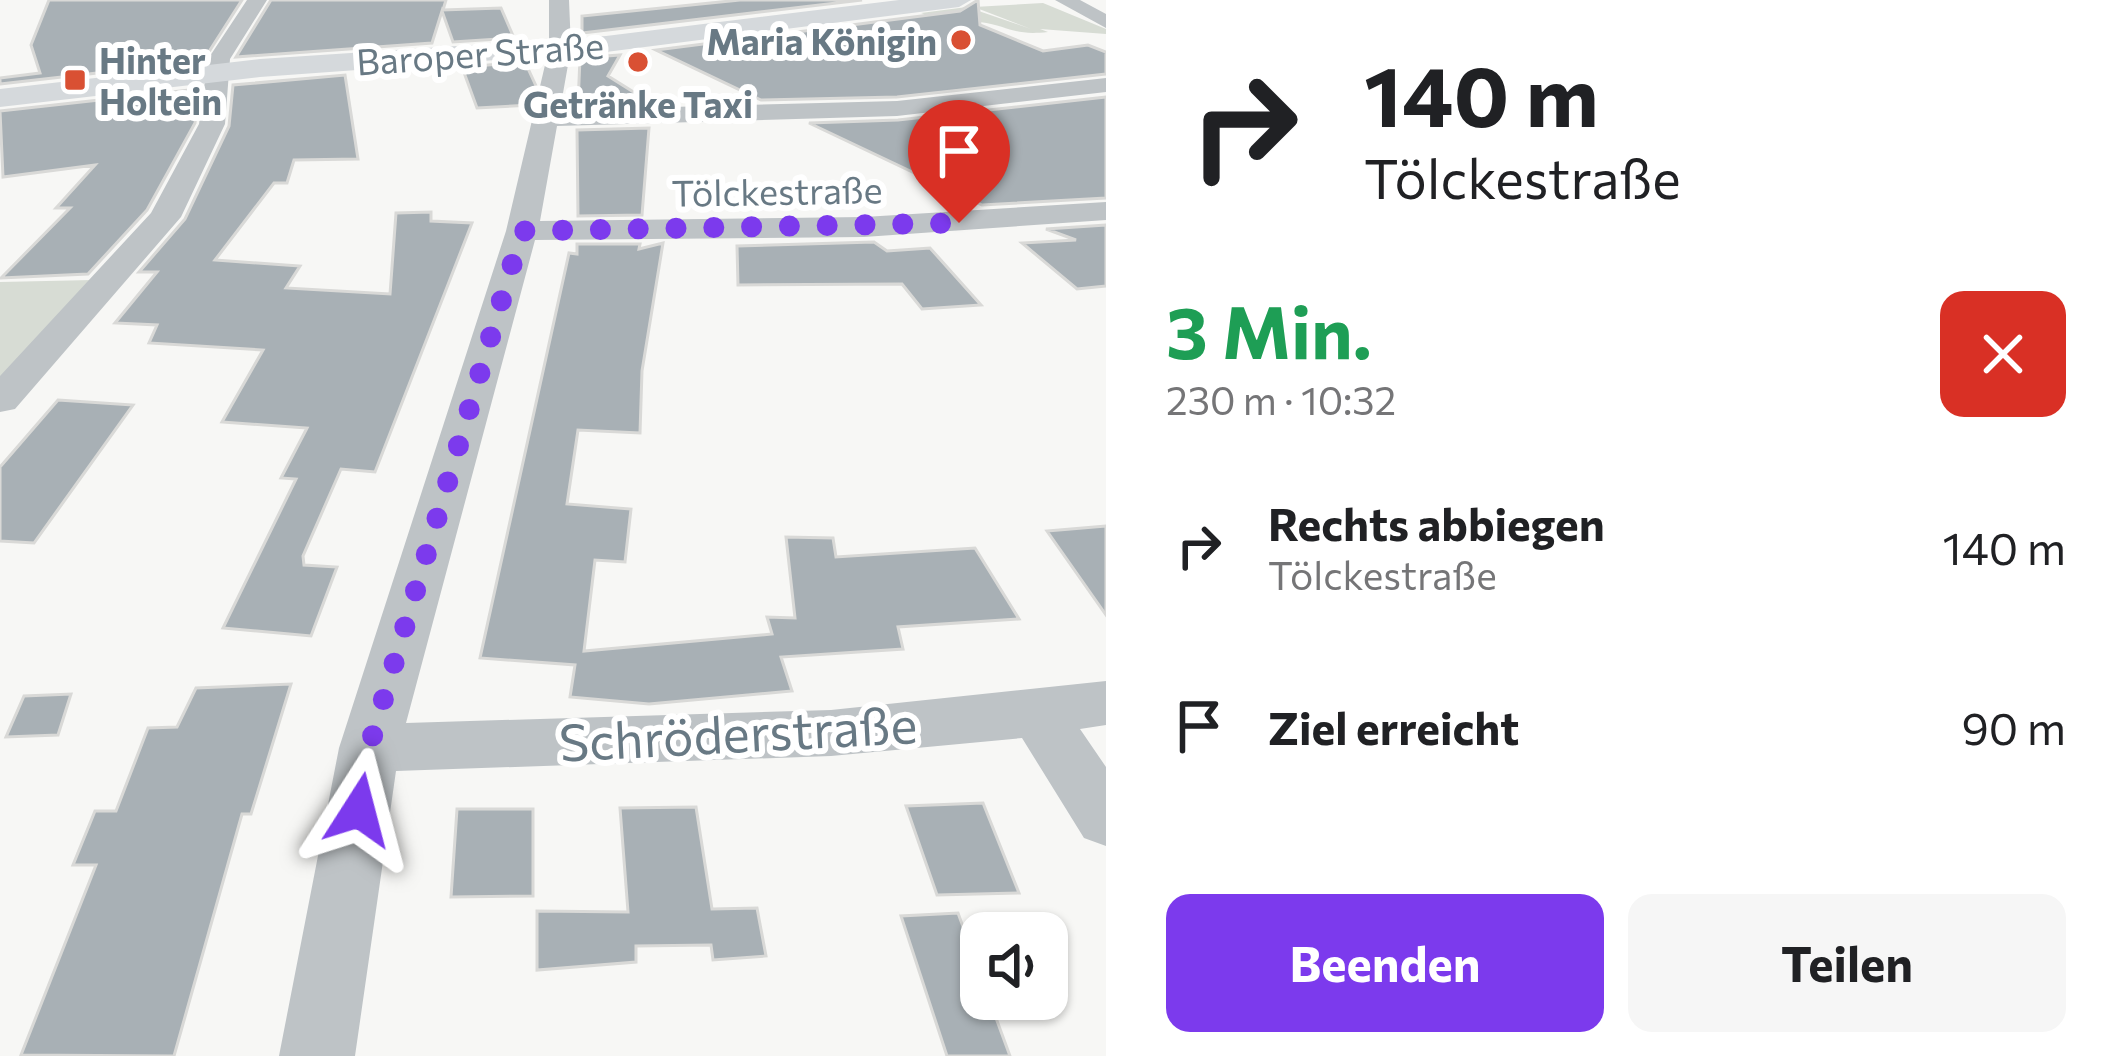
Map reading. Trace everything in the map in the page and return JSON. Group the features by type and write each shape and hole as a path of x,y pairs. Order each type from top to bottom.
{"main road":[{"name":"Baroper Straße","path":"0,98 220,72 560,48 958,0"}],"street":[{"path":"0,400 165,217 212,124 219,59 256,0"},
{"path":"317,1056 369,748 522,231 560,48 559,0"},
{"path":"1065,0 1106,22"},
{"path":"546,118 687,118 981,102 1106,86"},
{"name":"Tölckestraße","path":"522,231 864,227 1106,211"},
{"name":"Schröderstraße","path":"369,748 709,737 1038,715 1106,703"},
{"path":"1038,715 1106,819"}],"shaded area":[{"path":"1043,3 1106,29 1106,34 1040,29 1048,32 1026,33 921,13 967,7 1031,29 974,7"},
{"path":"92,280 0,378 0,282"}],"building":[{"path":"49,0 242,0 203,61 0,84 0,78 40,73 31,45"},
{"path":"271,0 446,0 443,10 501,8 514,38 453,42 442,11 432,43 236,57"},
{"path":"740,0 862,0 582,33 582,16"},
{"path":"978,0 980,25 1043,51 1088,45 1106,52 1106,74 897,97 761,100 656,50 960,11"},
{"path":"620,55 608,76 651,103 578,105 580,58"},
{"path":"525,62 536,86 531,105 477,108 462,67"},
{"path":"345,75 358,159 294,160 287,183 274,183 215,260 300,266 286,288 390,294 396,213 431,212 431,221 472,223 375,472 341,469 303,556 304,565 337,567 311,636 223,628 296,479 281,478 307,428 222,422 263,350 149,343 157,325 115,323 157,272 139,272 185,219 229,126 233,85"},
{"path":"199,89 195,123 147,210 88,274 1,278 70,208 56,208 95,165 3,177 0,111"},
{"path":"1106,97 1106,198 982,205 809,123 898,120"},
{"path":"649,128 642,215 578,216 577,130"},
{"path":"1106,225 1106,286 1077,289 1022,243 1076,240 1046,229"},
{"path":"874,242 887,251 930,248 981,305 922,309 902,284 738,285 737,246"},
{"path":"663,243 642,371 640,433 578,430 567,504 631,509 625,562 595,560 584,651 772,634 767,617 795,618 786,537 833,538 836,557 975,548 1019,619 898,627 903,649 781,657 792,691 649,704 570,697 575,665 480,658 569,253 577,254 577,244 640,244 639,249"},
{"path":"58,400 133,405 34,543 0,541 0,467"},
{"path":"1106,526 1106,615 1047,531"},
{"path":"291,684 251,814 242,814 174,1056 21,1055 96,865 73,865 95,811 116,811 148,728 177,727 196,688"},
{"path":"71,694 58,735 6,737 24,696"},
{"path":"983,803 1019,893 937,895 906,806"},
{"path":"696,807 712,909 757,908 766,956 713,960 711,945 636,946 636,962 537,970 537,911 628,912 620,808"},
{"path":"457,809 533,809 533,896 451,897"},
{"path":"958,913 960,1020 997,1020 1010,1056 947,1056 901,916"}],"place":[{"name":"Maria Königin","path":"961,40"},
{"name":"Getränke Taxi","path":"638,62"},
{"name":"Hinter Holtein","path":"75,80"}],"route":[{"path":"359,810 369,748 522,231 669,232 959,223"}]}
